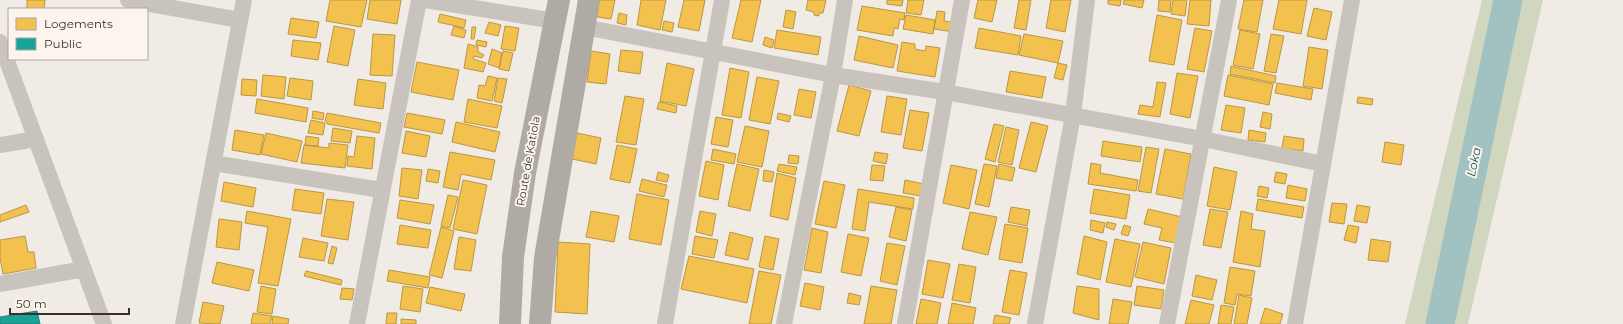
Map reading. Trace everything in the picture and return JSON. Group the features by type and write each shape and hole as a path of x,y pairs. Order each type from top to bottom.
{"highway":[{"name":"Route de Katiola","path":"510,324 513,257 525,173 559,0"},
{"path":"540,324 545,258 589,0"}],"street":[{"path":"128,0 240,20"},
{"path":"183,324 244,0"},
{"path":"357,324 381,190 419,0"},
{"path":"425,0 555,21"},
{"path":"665,324 722,0"},
{"path":"784,324 833,75 846,0"},
{"path":"905,324 962,0"},
{"path":"1035,324 1073,115 1087,0"},
{"path":"1167,324 1229,0"},
{"path":"1295,324 1352,0"},
{"path":"584,27 713,50 833,75 945,92 1203,139 1322,164"},
{"path":"0,42 104,324"},
{"path":"0,145 36,139"},
{"path":"213,163 381,190"},
{"path":"0,284 84,269"}],"green space":[{"path":"1482,0 1543,0 1468,324 1405,324"}],"building: Logements":[{"path":"27,0 45,0 44,8 27,8"},
{"path":"330,0 367,0 361,27 326,21"},
{"path":"370,0 401,0 397,24 367,19"},
{"path":"599,0 615,0 611,19 597,17"},
{"path":"641,0 666,0 660,30 637,25"},
{"path":"684,0 705,0 699,31 678,27"},
{"path":"741,0 761,0 752,42 732,38"},
{"path":"808,0 826,0 823,13 819,13 819,16 814,15 814,12 806,10"},
{"path":"887,0 903,0 902,6 887,4"},
{"path":"908,0 924,0 921,15 906,13"},
{"path":"978,0 997,0 992,22 974,18"},
{"path":"1019,0 1031,0 1026,30 1014,28"},
{"path":"1051,0 1071,0 1065,32 1046,28"},
{"path":"1108,0 1121,0 1120,6 1108,4"},
{"path":"1124,0 1144,0 1142,8 1123,4"},
{"path":"1159,0 1171,0 1170,12 1158,11"},
{"path":"1173,0 1187,0 1185,16 1171,14"},
{"path":"1190,0 1211,0 1209,26 1187,24"},
{"path":"1244,0 1263,0 1257,32 1238,29"},
{"path":"1279,0 1307,0 1301,34 1273,29"},
{"path":"862,6 905,13 904,20 900,19 898,29 894,28 893,36 857,30"},
{"path":"1314,8 1332,12 1326,40 1307,36"},
{"path":"786,10 796,12 793,29 783,27"},
{"path":"937,11 945,12 944,21 955,23 954,32 934,29"},
{"path":"619,13 627,15 626,25 617,23"},
{"path":"440,14 466,20 464,28 438,22"},
{"path":"906,15 935,20 933,34 903,29"},
{"path":"1157,15 1182,20 1174,65 1149,61"},
{"path":"291,18 319,22 316,38 288,34"},
{"path":"664,21 674,23 672,32 662,30"},
{"path":"489,22 501,25 498,36 485,33"},
{"path":"334,26 355,30 348,66 327,62"},
{"path":"454,26 466,30 464,38 451,35"},
{"path":"505,26 519,28 515,51 501,49"},
{"path":"472,27 476,27 474,39 471,39"},
{"path":"979,28 1021,36 1018,55 975,48"},
{"path":"1195,28 1212,31 1204,72 1187,69"},
{"path":"777,30 821,37 818,55 774,48"},
{"path":"1240,30 1260,34 1253,69 1233,65"},
{"path":"373,34 395,35 392,76 370,75"},
{"path":"1024,34 1063,41 1058,63 1019,55"},
{"path":"1271,34 1284,36 1276,73 1264,71"},
{"path":"859,36 898,45 893,68 854,60"},
{"path":"765,37 774,40 772,48 763,45"},
{"path":"293,40 321,43 318,60 291,56"},
{"path":"477,40 487,42 486,47 476,45"},
{"path":"902,42 915,44 915,49 925,51 926,46 940,48 935,77 897,71"},
{"path":"468,44 478,47 478,52 484,55 482,58 474,56 473,59 486,63 483,72 464,68"},
{"path":"1309,47 1328,50 1322,89 1303,86"},
{"path":"492,49 502,53 499,68 488,64"},
{"path":"621,50 643,52 640,74 618,71"},
{"path":"503,51 513,53 509,71 499,69"},
{"path":"591,51 610,54 606,84 587,82"},
{"path":"417,62 459,70 453,100 411,92"},
{"path":"667,63 694,69 686,106 660,101"},
{"path":"1058,63 1067,65 1063,80 1054,78"},
{"path":"1231,66 1276,76 1275,83 1230,74"},
{"path":"730,68 749,72 741,118 722,115"},
{"path":"1010,71 1046,77 1042,98 1006,92"},
{"path":"1177,73 1198,76 1190,118 1170,114"},
{"path":"263,75 286,77 284,99 261,96"},
{"path":"1228,75 1273,84 1269,105 1224,96"},
{"path":"488,76 497,78 492,101 477,98 479,85 485,86"},
{"path":"757,77 779,81 770,124 749,120"},
{"path":"290,78 313,81 311,100 287,96"},
{"path":"498,78 507,79 502,103 494,101"},
{"path":"242,79 257,80 256,96 241,95"},
{"path":"358,79 386,83 383,109 354,105"},
{"path":"1157,82 1166,83 1160,117 1138,114 1140,105 1153,107"},
{"path":"1277,83 1313,89 1311,100 1275,93"},
{"path":"849,85 871,91 859,136 837,131"},
{"path":"799,89 816,92 811,118 794,115"},
{"path":"625,96 644,99 636,145 616,142"},
{"path":"887,96 907,99 901,135 881,132"},
{"path":"1358,97 1373,99 1372,105 1357,103"},
{"path":"257,99 308,108 306,122 255,113"},
{"path":"468,99 502,106 497,128 464,122"},
{"path":"659,102 677,106 676,113 657,109"},
{"path":"1226,105 1245,108 1241,133 1221,130"},
{"path":"910,110 929,113 922,151 903,148"},
{"path":"313,111 324,113 323,120 312,118"},
{"path":"1263,112 1272,114 1270,129 1260,127"},
{"path":"327,113 381,123 379,133 327,124 325,121"},
{"path":"407,113 445,120 442,134 404,127"},
{"path":"778,113 791,116 789,122 777,119"},
{"path":"716,117 733,120 728,147 711,144"},
{"path":"311,120 325,123 323,135 308,133"},
{"path":"456,122 500,132 495,152 452,142"},
{"path":"1031,122 1048,126 1036,172 1019,168"},
{"path":"994,124 1004,126 995,162 985,159"},
{"path":"745,126 769,131 762,167 737,162"},
{"path":"1006,127 1019,130 1012,165 998,162"},
{"path":"333,128 352,131 350,143 331,141"},
{"path":"235,130 264,135 260,155 232,150"},
{"path":"1249,130 1266,133 1265,142 1248,140"},
{"path":"406,131 430,136 426,157 402,153"},
{"path":"266,133 302,141 297,162 261,154"},
{"path":"577,133 601,138 596,164 572,159"},
{"path":"306,136 319,138 318,146 305,145"},
{"path":"357,136 375,138 372,169 347,166 348,156 354,157"},
{"path":"1284,136 1304,139 1303,151 1282,148"},
{"path":"1103,141 1142,147 1140,162 1101,156"},
{"path":"1385,142 1404,145 1401,165 1382,162"},
{"path":"329,143 348,145 345,168 301,163 304,145 329,148"},
{"path":"617,145 637,149 630,183 610,179"},
{"path":"1146,147 1159,149 1151,193 1138,191"},
{"path":"713,149 736,154 734,164 711,160"},
{"path":"1165,149 1191,154 1183,199 1156,194"},
{"path":"450,152 495,160 491,180 461,174 458,190 443,187"},
{"path":"875,152 888,154 886,164 873,161"},
{"path":"789,155 799,156 798,164 788,163"},
{"path":"706,161 724,165 718,200 699,196"},
{"path":"1091,163 1101,165 1100,173 1138,180 1136,191 1088,184"},
{"path":"737,164 759,169 750,211 728,206"},
{"path":"779,164 797,167 795,175 777,171"},
{"path":"984,164 997,166 989,207 975,204"},
{"path":"999,164 1015,168 1012,181 996,178"},
{"path":"872,165 885,166 883,181 870,180"},
{"path":"951,165 977,170 969,209 943,203"},
{"path":"1214,167 1237,172 1230,210 1207,206"},
{"path":"402,168 422,170 418,199 399,196"},
{"path":"428,169 440,171 438,183 426,181"},
{"path":"764,170 774,172 772,182 763,181"},
{"path":"658,172 669,175 667,182 656,180"},
{"path":"1276,172 1287,174 1285,184 1274,182"},
{"path":"777,173 796,178 788,220 770,216"},
{"path":"642,179 667,185 664,197 639,191"},
{"path":"463,180 487,185 477,234 453,229"},
{"path":"905,180 924,184 921,196 903,193"},
{"path":"824,181 845,185 836,228 815,224"},
{"path":"224,182 256,188 253,207 221,201"},
{"path":"1288,185 1307,189 1305,201 1286,198"},
{"path":"1259,186 1269,188 1267,198 1257,196"},
{"path":"295,189 324,193 321,214 292,210"},
{"path":"858,189 914,198 913,209 869,202 865,231 852,229"},
{"path":"1094,189 1130,195 1126,219 1090,213"},
{"path":"637,194 669,200 661,245 629,239"},
{"path":"448,195 458,197 450,228 441,226"},
{"path":"327,199 354,202 348,240 321,236"},
{"path":"1258,199 1304,207 1302,218 1256,210"},
{"path":"400,200 434,205 430,224 397,218"},
{"path":"1332,203 1347,204 1344,224 1329,222"},
{"path":"26,205 29,212 0,222 0,215"},
{"path":"1357,205 1370,207 1367,223 1354,221"},
{"path":"896,207 912,210 906,241 889,237"},
{"path":"1011,207 1030,210 1027,226 1008,222"},
{"path":"1148,209 1182,217 1176,243 1159,240 1162,228 1144,224"},
{"path":"1210,209 1228,212 1221,248 1203,245"},
{"path":"247,211 291,219 278,286 258,283 268,227 245,223"},
{"path":"591,211 619,216 614,242 586,237"},
{"path":"700,211 716,214 712,236 696,232"},
{"path":"1241,211 1253,214 1251,229 1265,231 1260,267 1233,262"},
{"path":"970,212 997,217 988,255 962,249"},
{"path":"219,219 242,222 239,250 216,247"},
{"path":"1091,220 1105,223 1103,233 1090,230"},
{"path":"1107,222 1116,224 1114,230 1106,227"},
{"path":"1005,224 1028,228 1022,263 999,259"},
{"path":"400,225 431,230 428,248 397,244"},
{"path":"1124,225 1131,227 1128,236 1121,234"},
{"path":"1348,225 1359,227 1356,243 1344,240"},
{"path":"441,227 454,231 442,278 429,275"},
{"path":"812,228 828,232 821,273 804,270"},
{"path":"730,232 753,238 748,260 725,255"},
{"path":"848,234 869,238 861,276 841,272"},
{"path":"25,236 28,252 34,252 36,268 3,274 0,258 0,240"},
{"path":"695,236 718,240 714,258 692,254"},
{"path":"765,236 779,239 773,270 759,267"},
{"path":"1084,236 1107,242 1100,280 1077,274"},
{"path":"459,237 476,240 471,271 454,269"},
{"path":"303,238 328,243 324,261 299,257"},
{"path":"1115,239 1140,244 1131,287 1106,282"},
{"path":"1371,239 1391,242 1388,262 1368,260"},
{"path":"558,242 590,244 587,314 555,312"},
{"path":"1143,242 1171,248 1164,284 1135,277"},
{"path":"887,243 905,246 897,285 880,281"},
{"path":"332,246 337,248 333,264 328,263"},
{"path":"689,256 754,269 747,303 681,289"},
{"path":"928,260 950,264 943,298 922,294"},
{"path":"217,262 254,270 249,291 212,283"},
{"path":"959,264 976,267 970,303 952,300"},
{"path":"1230,267 1255,271 1251,296 1237,294 1235,305 1224,303"},
{"path":"389,270 430,277 428,288 387,281"},
{"path":"1010,270 1027,273 1019,315 1002,312"},
{"path":"306,271 342,280 341,285 304,276"},
{"path":"759,271 781,275 771,324 749,324"},
{"path":"1196,275 1217,280 1212,300 1192,296"},
{"path":"805,283 824,287 820,310 800,306"},
{"path":"261,286 276,289 272,314 257,312"},
{"path":"403,286 423,289 420,312 400,309"},
{"path":"871,286 897,290 891,324 864,324"},
{"path":"1077,286 1099,289 1099,320 1073,313"},
{"path":"1137,286 1164,290 1161,309 1134,305"},
{"path":"430,287 465,294 461,311 426,303"},
{"path":"342,288 354,289 352,300 340,299"},
{"path":"849,293 861,296 859,305 847,303"},
{"path":"1239,295 1252,298 1247,324 1234,324"},
{"path":"921,299 941,303 937,324 916,324"},
{"path":"1113,299 1132,302 1128,324 1109,324"},
{"path":"1191,300 1214,305 1209,324 1185,324"},
{"path":"203,302 224,306 220,324 199,323"},
{"path":"952,303 976,308 973,324 948,324"},
{"path":"1221,305 1234,307 1231,324 1218,324"},
{"path":"1265,308 1283,314 1280,324 1260,324"},
{"path":"253,313 272,316 270,324 251,324"},
{"path":"387,313 397,313 396,324 386,324"},
{"path":"995,315 1011,318 1009,324 993,324"},
{"path":"273,316 289,319 288,324 272,324"},
{"path":"401,319 416,320 416,324 401,324"}],"building: Public":[{"path":"37,311 40,324 0,324 0,317"}],"waterway":[{"name":"Loka","path":"1440,324 1508,0"}]}
